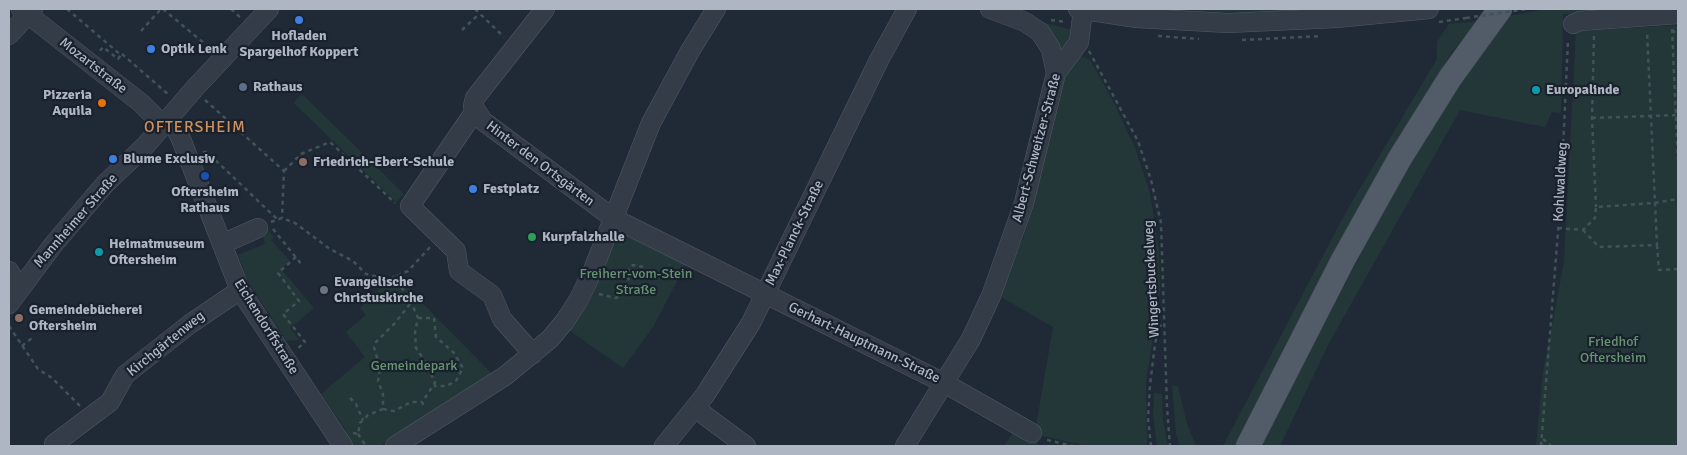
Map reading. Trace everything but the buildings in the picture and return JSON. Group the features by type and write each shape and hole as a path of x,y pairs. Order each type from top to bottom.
{"main road":[{"path":"1248,446 1343,260 1395,166 1450,78 1500,9"}],"street":[{"name":"Mannheimer Straße","path":"9,304 53,245 105,184 127,165 167,121 185,90 269,9"},
{"name":"Hinter den Ortsgärten","path":"544,9 475,98 473,106 483,121 613,218"},
{"path":"395,446 505,376 534,354 565,320 585,288 651,123 690,51 716,9"},
{"name":"Max-Planck-Straße","path":"664,446 695,408 733,353 765,294 879,60 907,9"},
{"path":"990,9 1026,22 1040,32 1051,49 1056,73"},
{"path":"1080,9 1147,19 1262,23 1353,17 1429,9"},
{"name":"Albert-Schweitzer-Straße","path":"905,446 946,384 971,339 991,296 1014,234 1032,176 1046,107 1056,73 1079,42 1080,9"},
{"path":"9,35 28,11"},
{"name":"Mozartstraße","path":"28,11 134,98 167,121"},
{"path":"1573,24 1580,21 1671,22"},
{"path":"475,110 410,206 456,251 459,271 492,295 502,319 534,354"},
{"name":"Eichendorffstraße","path":"167,121 181,139 240,290 339,440"},
{"name":"Gerhart-Hauptmann-Straße","path":"613,218 946,384 1032,433"},
{"path":"222,244 263,225"},
{"path":"9,271 20,289"},
{"name":"Kirchgärtenweg","path":"54,444 110,402 125,376 190,324 240,290"},
{"path":"695,408 746,446"}],"path":[{"path":"67,9 171,97 185,90 284,171"},
{"path":"142,31 162,9 211,49 206,55"},
{"path":"475,9 514,46"},
{"path":"1466,18 1527,9"},
{"path":"462,30 480,14"},
{"path":"1671,22 1678,35"},
{"path":"1671,22 1678,161"},
{"name":"Kohlwaldweg","path":"1541,446 1558,228 1569,33 1573,24"},
{"path":"1638,32 1655,31"},
{"path":"1647,32 1654,203 1659,270 1678,269"},
{"path":"1583,230 1595,218 1592,118 1593,36 1602,35"},
{"name":"Wingertsbuckelweg","path":"1079,42 1098,63 1138,140 1148,168 1162,234 1166,407 1170,446"},
{"path":"1592,118 1676,115"},
{"path":"410,206 399,208 330,142 301,154 284,171 282,218 295,223 330,249 353,261 366,274 390,279 406,294 418,318 415,332 416,348 434,377 434,386 422,402"},
{"path":"197,153 207,152 277,219"},
{"path":"1596,206 1654,203 1678,199"},
{"path":"263,225 302,264"},
{"path":"1558,228 1583,230 1599,247 1657,245"},
{"path":"390,279 408,271 440,236"},
{"path":"585,288 609,298 616,298 624,292 628,285 629,268 640,264 655,277 664,275 668,271 675,249"},
{"path":"285,359 305,342 283,314 299,301 278,274 296,258"},
{"path":"382,409 383,394 378,381 380,368 374,347 376,342 396,323 410,304"},
{"path":"418,318 434,318 436,336 454,353 463,368 456,381 446,386 434,386"},
{"path":"1151,446 1148,418 1150,385 1159,326 1164,324"},
{"path":"9,326 38,369 52,378 90,416"},
{"path":"22,346 32,338"},
{"path":"350,398 356,404 363,420"},
{"path":"366,446 358,434 360,423 363,420 382,409 394,411 411,402 422,402"},
{"path":"422,402 434,422"},
{"path":"1032,433 1042,438 1073,446"},
{"path":"339,440 358,434"},
{"path":"1542,438 1550,446"}],"green space":[{"path":"1168,9 1287,9 1282,11 1222,12"},
{"path":"1546,9 1647,9 1563,14 1561,113 1552,112 1545,127 1460,110 1329,343 1280,446 1260,446 1400,180 1437,120 1507,16"},
{"path":"1479,21 1451,53 1238,446 1223,446 1346,212 1437,59 1437,42 1449,24"},
{"path":"1041,22 1073,30 1070,41 1060,55"},
{"name":"Friedhof Oftersheim","path":"1678,25 1678,446 1536,446 1543,372 1564,262 1576,31"},
{"path":"1080,56 1090,60 1112,99 1135,148 1150,193 1159,251 1160,291 1146,382 1147,446 1086,446 1043,436 1035,432 1053,327 996,294 1023,238 1059,84"},
{"path":"302,94 404,194 396,202 294,103"},
{"path":"267,229 274,237 271,240 290,261 281,269 314,308 290,328 299,340 287,341 249,283 238,255 265,244 262,231"},
{"name":"Freiherr-vom-Stein Straße","path":"619,234 624,234 686,264 653,327 623,368 569,330 615,237"},
{"name":"Gemeindepark","path":"394,274 493,375 380,446 351,446 345,436 346,430 321,394 365,357 346,332 366,315 360,308"},
{"path":"1172,385 1178,386 1187,424 1196,446 1180,446 1176,434"},
{"path":"1154,393 1162,394 1163,420 1168,446 1157,446 1153,415"},
{"path":"1016,428 1038,439 1038,446 1004,446"}],"place":[{"name":"Hofladen Spargelhof Koppert","path":"299,20"},
{"name":"Optik Lenk","path":"151,49"},
{"name":"Rathaus","path":"243,87"},
{"name":"Europalinde","path":"1536,90"},
{"name":"Pizzeria Aquila","path":"102,103"},
{"name":"Blume Exclusiv","path":"113,159"},
{"name":"Friedrich-Ebert-Schule","path":"303,162"},
{"name":"Oftersheim Rathaus","path":"205,176"},
{"name":"Festplatz","path":"473,189"},
{"name":"Kurpfalzhalle","path":"532,237"},
{"name":"Heimatmuseum Oftersheim","path":"99,252"},
{"name":"Evangelische Christuskirche","path":"324,290"},
{"name":"Gemeindebücherei Oftersheim","path":"19,318"}],"district":[{"name":"OFTERSHEIM","path":"195,128"}]}
